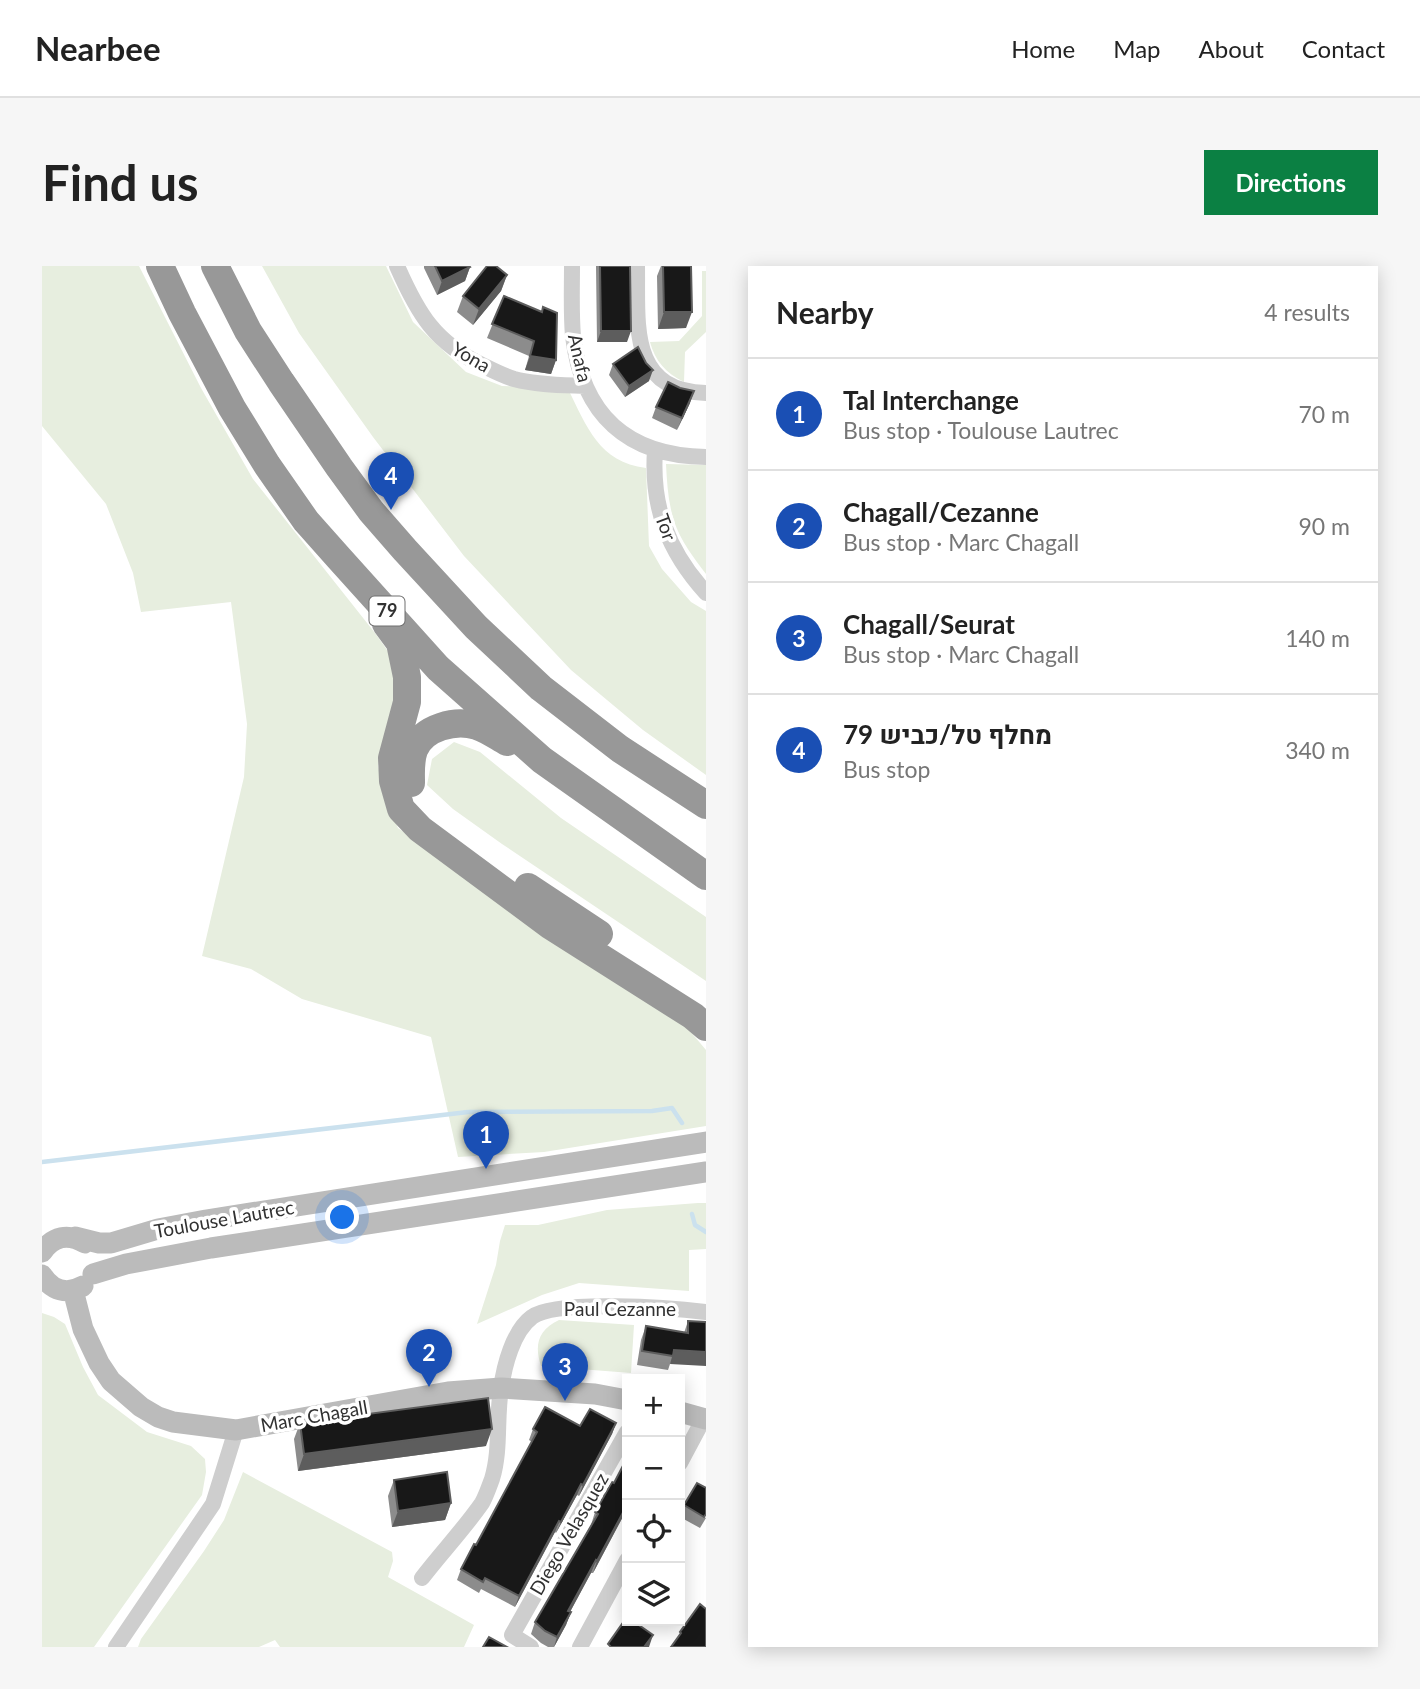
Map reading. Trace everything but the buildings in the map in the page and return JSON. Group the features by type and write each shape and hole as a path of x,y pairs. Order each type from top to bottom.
{"highway":[{"name":"79","path":"160,266 226,396 267,465 306,521 338,557 438,668 542,760 706,876"},
{"path":"215,266 248,331 281,382 371,511 405,550 476,627 541,688 620,749 706,806"},
{"path":"338,557 400,643 407,677 407,702 393,758 393,781 401,808 420,829 551,926 706,1027"},
{"path":"542,760 477,726 454,723 432,729 415,746 410,765 412,788 432,819 706,1006"},
{"path":"678,788 706,796"}],"main road":[{"name":"Toulouse Lautrec","path":"75,1237 99,1243 111,1242 206,1220 706,1142"},
{"name":"Toulouse Lautrec","path":"93,1274 126,1264 211,1248 706,1172"},
{"path":"43,1250 59,1237 75,1237 83,1241 94,1256 93,1274 82,1287 53,1284"},
{"name":"Marc Chagall","path":"53,1284 83,1329 111,1381 141,1407 173,1422 236,1430 448,1392 501,1388 595,1394 622,1399"},
{"path":"685,1413 705,1418"}],"street":[{"name":"Yona","path":"397,266 423,317 452,349 514,379 585,386"},
{"name":"Anafa","path":"572,266 573,338 585,386 599,410 627,437 654,450 706,457"},
{"path":"637,266 639,334 645,358 658,377 667,383 678,389 706,393"},
{"name":"Tor","path":"654,450 655,494 662,522 678,557 706,593"},
{"name":"Paul Cezanne","path":"422,1578 483,1501 493,1476 501,1388 512,1345 520,1329 533,1316 550,1309 595,1306 706,1312"},
{"path":"685,1454 705,1418"},
{"path":"116,1647 213,1504 236,1430"},
{"name":"Diego Velasquez","path":"531,1647 512,1635 624,1437"},
{"path":"580,1647 625,1563"}],"green space":[{"path":"42,266 139,266 201,388 253,479 395,661 397,693 378,766 386,799 398,828 679,1018 706,1050 706,1126 544,1152 458,1157 431,1037 302,999 251,969 202,956 244,777 247,724 231,602 141,612 133,573 106,504 42,426"},
{"path":"262,266 386,266 413,322 466,372 502,386 568,389 596,440 617,458 646,468 649,546 662,569 691,602 706,611 706,775 643,730 571,670 464,556 373,437 299,333"},
{"path":"702,271 706,271 706,332 685,352 684,382 662,366 650,342 679,341 702,316"},
{"path":"666,464 706,465 706,574 684,542 674,521"},
{"path":"454,742 480,752 561,818 706,917 706,981 502,844 453,809 427,785 432,759"},
{"path":"706,1203 706,1249 689,1250 689,1291 579,1283 542,1295 477,1324 496,1265 505,1225 538,1225 607,1210"},
{"path":"42,1313 65,1324 98,1395 147,1432 191,1446 205,1459 202,1495 94,1647 42,1647"},
{"path":"559,1320 634,1325 631,1373 541,1366 538,1345 542,1333"},
{"path":"243,1472 392,1552 393,1561 388,1577 474,1625 464,1647 280,1647 275,1640 259,1647 138,1647 224,1520"}],"waterway":[{"path":"42,1162 468,1112 652,1111 672,1108 682,1123"},
{"path":"692,1214 695,1225 706,1232"}],"place":[{"name":"מחלף טל/כביש 79","path":"391,510"},
{"name":"Tal Interchange","path":"486,1169"},
{"name":"Chagall/Cezanne","path":"429,1387"},
{"name":"Chagall/Seurat","path":"565,1401"}]}
